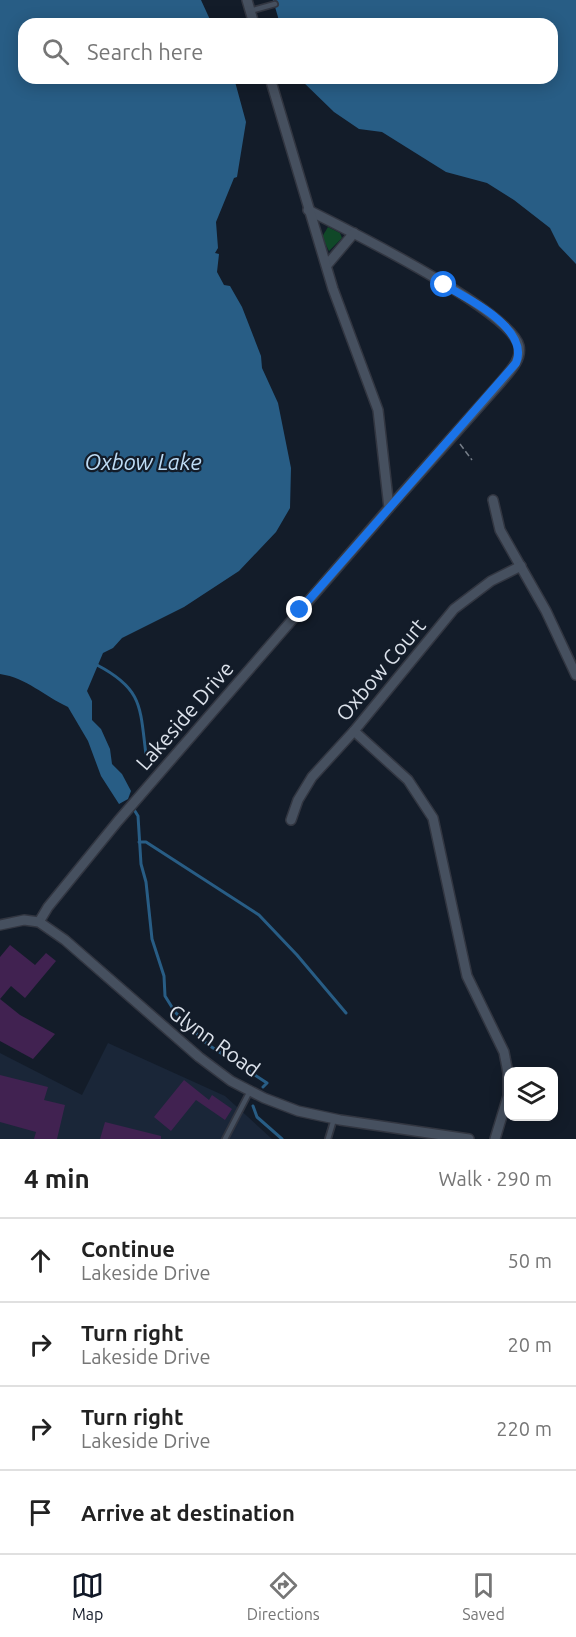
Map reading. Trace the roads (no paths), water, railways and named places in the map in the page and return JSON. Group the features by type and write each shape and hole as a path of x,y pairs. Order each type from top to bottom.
{"street":[{"path":"247,0 252,18"},
{"path":"272,84 308,210 345,325 378,410 389,508"},
{"name":"Lakeside Drive","path":"39,922 48,907 118,821 516,363 519,344 512,333 494,317 464,296 354,233 308,210"},
{"path":"327,265 354,233"},
{"path":"493,500 500,530 546,611 576,675"},
{"name":"Oxbow Court","path":"291,820 298,800 312,777 354,731 454,609 491,580 521,566"},
{"path":"354,731 408,780 433,818 467,976 504,1052 507,1067"},
{"path":"0,925 24,920 39,922"},
{"name":"Glynn Road","path":"39,922 65,940 199,1057 231,1081 250,1091 298,1111 334,1119 469,1139"},
{"path":"495,1139 504,1109"}],"lane":[{"path":"250,11 275,4"},
{"path":"225,1139 250,1091"},
{"path":"328,1139 334,1119"}],"water":[{"name":"Oxbow Lake","path":"0,0 201,0 209,18 18,18 18,84 236,84 246,122 237,177 234,178 216,222 218,248 215,253 219,254 217,272 224,285 230,286 242,307 261,356 262,368 278,403 291,468 290,508 276,532 239,571 184,607 122,638 113,648 103,653 87,691 92,701 92,720 101,729 110,749 112,764 122,774 131,791 128,799 119,804 101,776 88,741 68,707 19,679 0,674"},
{"path":"273,0 576,0 576,264 559,246 550,228 514,200 487,183 446,172 382,132 359,129 334,112 305,84 558,84 558,18 278,18"}],"waterway":[{"path":"97,665 123,682 137,701 146,755"},
{"path":"133,808 138,816 141,864 146,882 152,939 164,976 165,996 175,1012 207,1044 267,1083 263,1087"},
{"path":"139,842 146,842 259,915 297,955 346,1013"},
{"path":"253,1106 257,1117 282,1139"}]}
